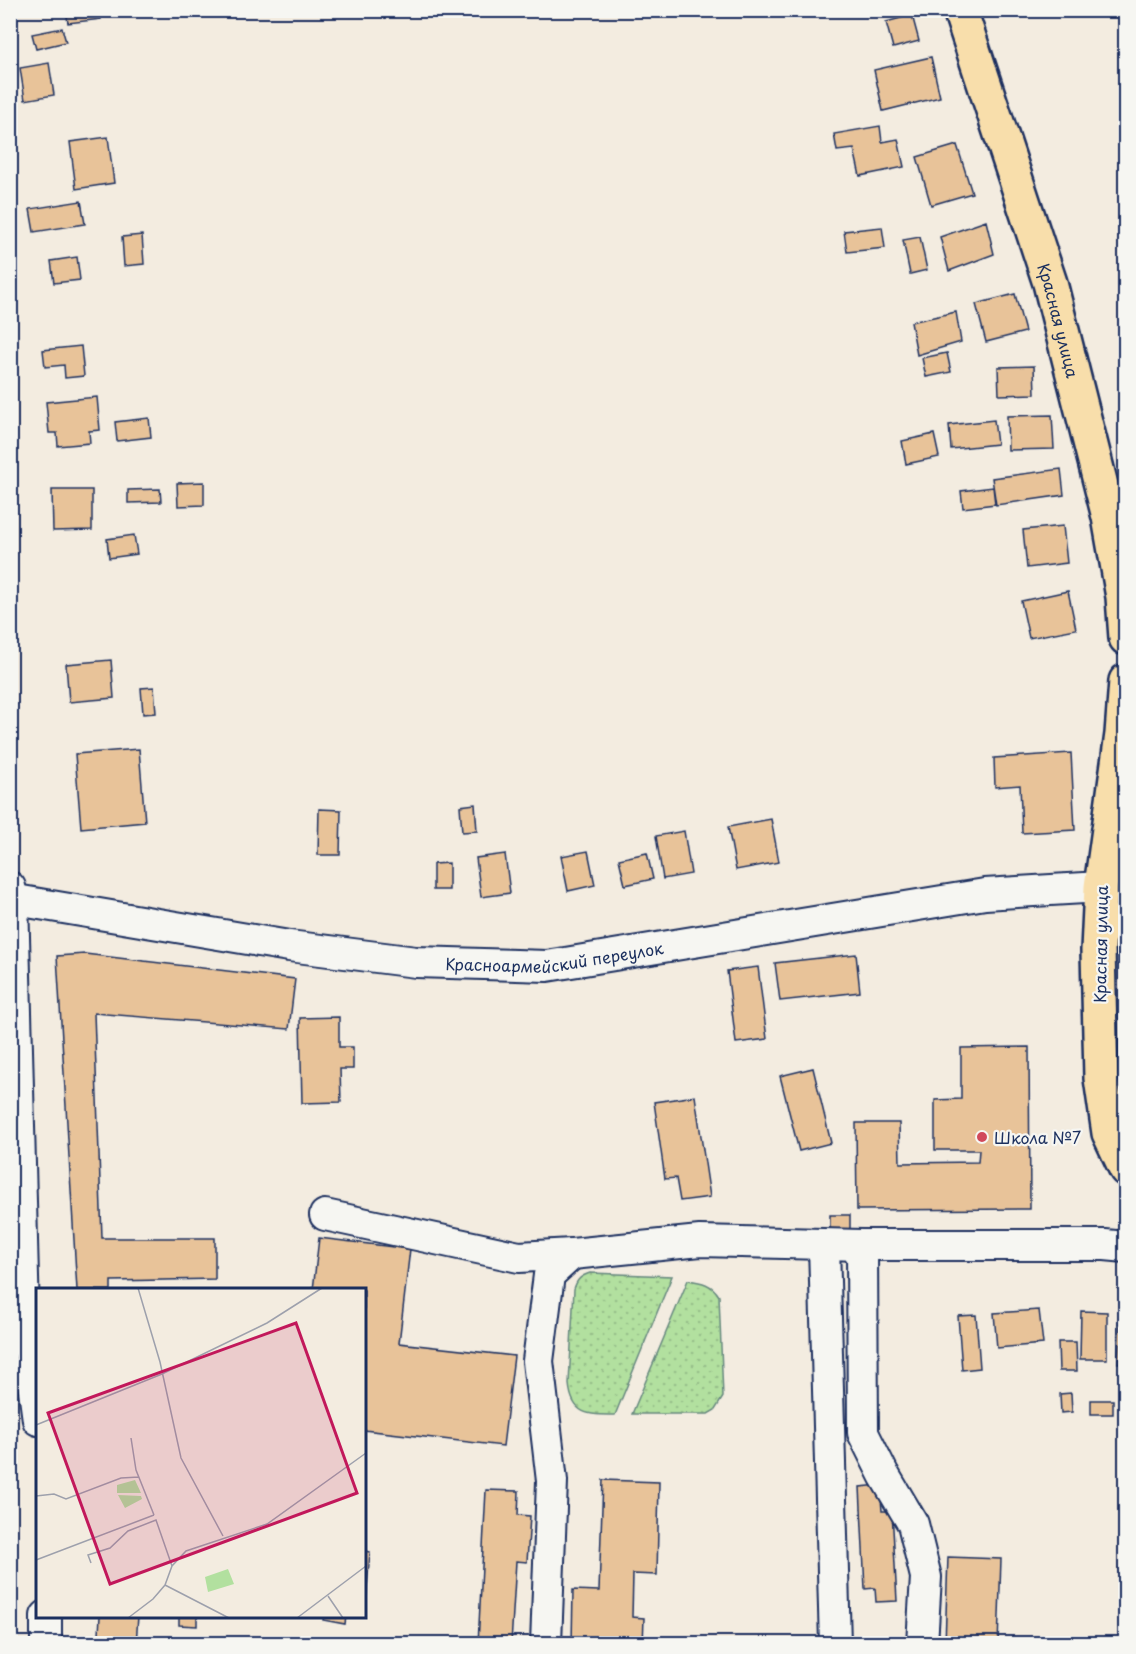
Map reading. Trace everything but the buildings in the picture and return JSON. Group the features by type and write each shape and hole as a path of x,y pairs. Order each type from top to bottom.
{"main road":[{"name":"Красная улица","path":"960,10 1050,283 1109,517 1123,597 1125,638"},
{"name":"Красная улица","path":"1125,681 1122,734 1101,887 1098,950 1101,1078 1109,1133 1125,1169"}],"street":[{"name":"Красноармейский переулок","path":"12,895 289,946 416,962 547,966 985,894 1101,887"},
{"path":"12,895 24,1315 36,1405"},
{"path":"325,1215 519,1257 700,1241 824,1245 1105,1245 1125,1247"},
{"path":"824,1245 835,1644"},
{"path":"862,1245 863,1433 884,1475 913,1524 927,1577 922,1644"},
{"path":"546,1644 552,1481 538,1361 549,1275 572,1254"},
{"path":"46,1618 46,1644"}],"green space":[{"path":"590,1273 672,1276 615,1415 596,1415 577,1407 569,1384 574,1289 580,1278"},
{"path":"688,1280 706,1284 719,1296 723,1397 715,1410 708,1414 632,1414"}],"place":[{"name":"Школа №7","path":"982,1137"}]}
